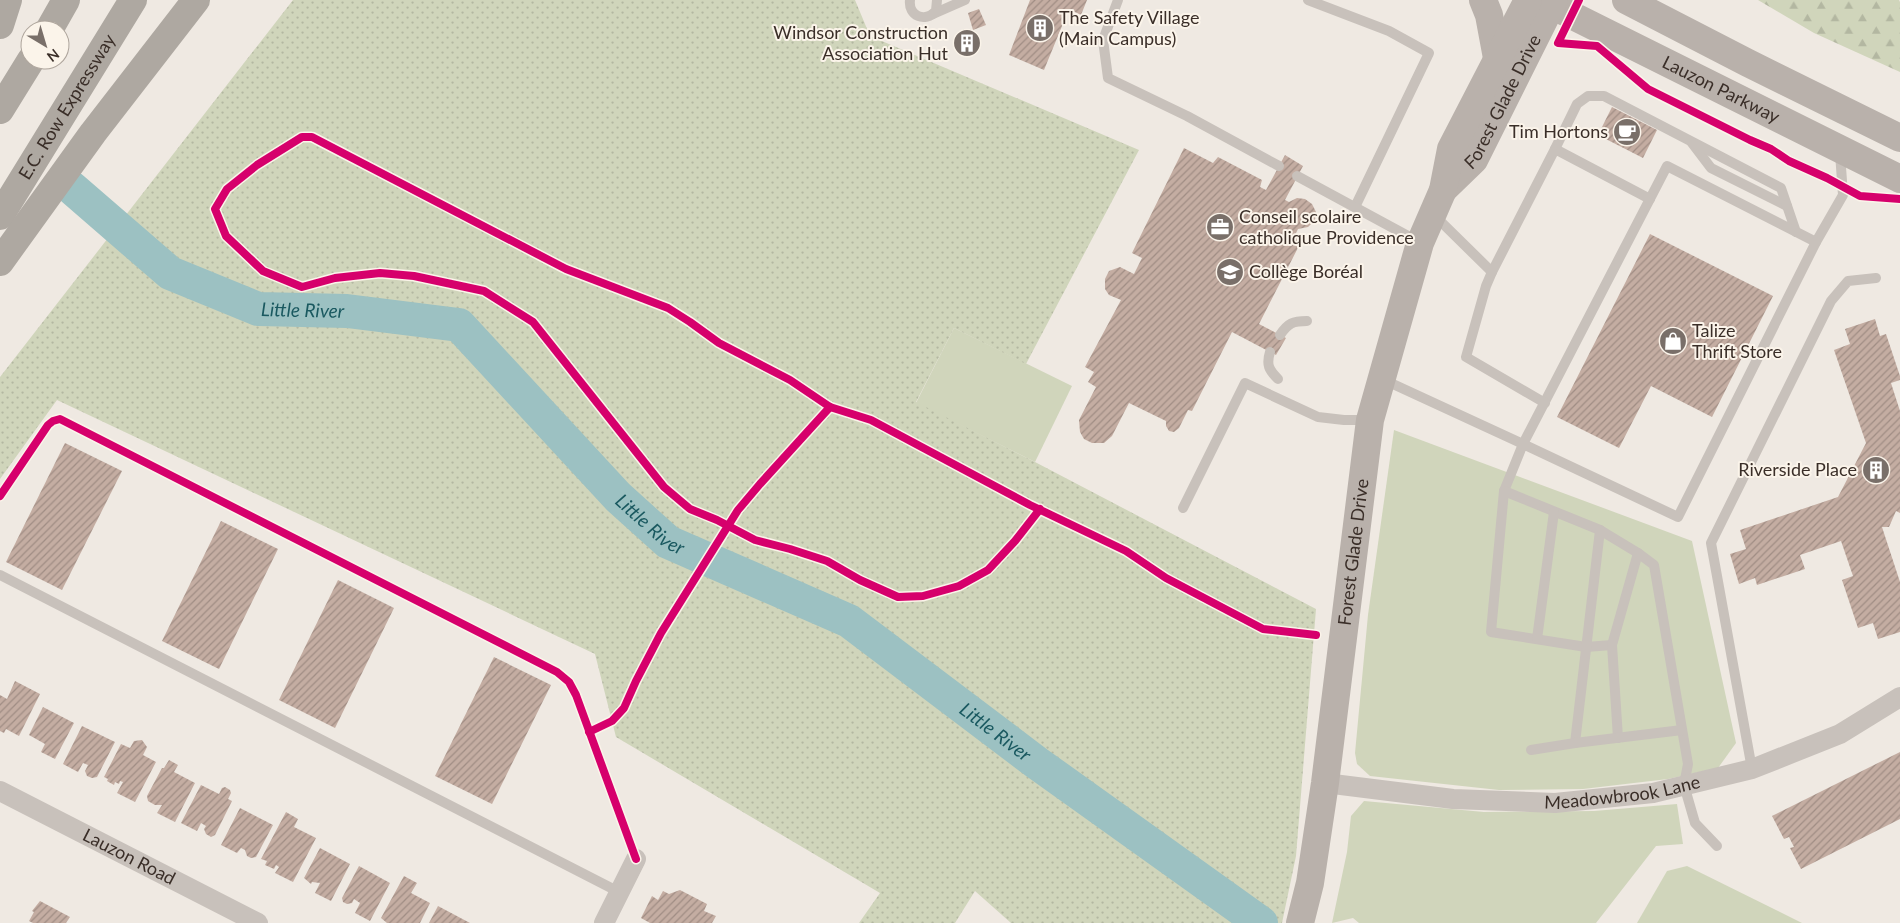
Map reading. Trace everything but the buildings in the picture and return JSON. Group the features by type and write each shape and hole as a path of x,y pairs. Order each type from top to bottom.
{"highway":[{"path":"0,25 8,0"},
{"path":"55,20 66,0"},
{"name":"E.C. Row Expressway","path":"0,216 134,0"},
{"path":"0,262 93,133 196,0"},
{"path":"0,110 25,70"}],"street":[{"path":"1483,0 1489,15 1497,58"},
{"name":"Lauzon Parkway","path":"1626,0 1900,138"},
{"name":"Forest Glade Drive","path":"1300,923 1310,883 1326,783 1370,420 1420,243 1437,202 1451,149 1497,58 1544,1"},
{"name":"Forest Glade Drive","path":"1437,202 1474,160 1544,1"},
{"name":"Lauzon Parkway","path":"1544,1 1900,179"},
{"name":"Meadowbrook Lane","path":"1326,783 1453,799 1555,803 1653,793 1752,769 1840,734 1900,697"},
{"name":"Lauzon Road","path":"0,791 258,923"},
{"path":"604,923 636,859"}],"lane":[{"path":"933,14 937,6 937,0"},
{"path":"909,2 915,15 924,18 964,0"},
{"path":"1118,0 1103,40 1108,78 1187,116 1279,166"},
{"path":"1308,0 1390,31 1429,53 1355,207"},
{"path":"1545,402 1466,357 1486,286 1492,272 1577,104 1588,96 1604,96 1781,188 1796,232"},
{"path":"1691,141 1710,168 1787,206"},
{"path":"1555,149 1650,199"},
{"path":"1381,379 1678,517 1816,242 1843,195 1840,149"},
{"path":"1612,645 1586,647 1491,632 1504,491 1523,444 1667,166 1816,242"},
{"path":"1297,176 1420,243"},
{"path":"1437,202 1492,272"},
{"path":"1752,769 1711,543 1831,301 1848,281 1876,278"},
{"path":"1280,335 1286,326 1293,321 1307,321"},
{"path":"1270,352 1267,362 1270,371 1278,379"},
{"path":"1183,508 1245,383 1318,417 1370,420"},
{"path":"1504,491 1600,530 1654,565 1688,764 1684,785 1695,823 1717,846"},
{"path":"1537,639 1554,512"},
{"path":"1575,743 1600,530"},
{"path":"1618,738 1612,645 1638,553"},
{"path":"0,575 619,892"},
{"path":"1531,750 1682,730"}],"green space":[{"path":"293,0 855,0 870,36 1139,150 1026,364 954,328 916,402 1316,609 1296,856 1282,923 1011,923 975,891 955,923 859,923 880,893 616,737 595,654 57,400 0,479 0,377"},
{"path":"1758,0 1899,0 1900,72 1814,33"},
{"path":"954,328 1072,386 1035,462 916,403"},
{"path":"1394,430 1692,541 1736,743 1718,768 1668,779 1583,789 1499,790 1370,776 1357,764 1355,753 1368,615"},
{"path":"1364,801 1484,812 1594,811 1677,804 1683,844 1656,846 1596,923 1359,923 1353,918 1332,923 1347,852 1351,816"},
{"path":"1687,866 1802,923 1637,923 1667,871"}],"waterway":[{"name":"Little River","path":"73,189 170,273 258,309 347,311 459,325 618,497 668,542 849,621 1037,763 1261,923"}],"cycle path":[{"path":"1579,0 1558,43 1597,46 1648,89 1771,149 1789,161 1827,178 1860,196 1900,199"},
{"path":"1040,509 1015,541 988,570 959,586 923,596 898,597 860,580 827,561 755,540 717,520 690,509 664,487 533,322 484,291 414,276 380,273 335,278 302,287 263,271 226,236 215,209 227,189 257,165 302,137 312,137 566,269 668,308 719,343 790,380 830,407 871,420 1030,505 1126,551 1166,578 1263,629 1316,635"},
{"path":"589,732 612,721 624,708 661,633 738,510 830,407"},
{"path":"0,496 48,425 60,419 557,672 569,682 576,695 636,859"}],"place":[{"name":"The Safety Village (Main Campus)","path":"1040,28"},
{"name":"Windsor Construction Association Hut","path":"967,43"},
{"name":"Tim Hortons","path":"1627,132"},
{"name":"Conseil scolaire catholique Providence","path":"1220,227"},
{"name":"Collège Boréal","path":"1230,272"},
{"name":"Talize Thrift Store","path":"1673,341"},
{"name":"Riverside Place","path":"1876,470"}]}
